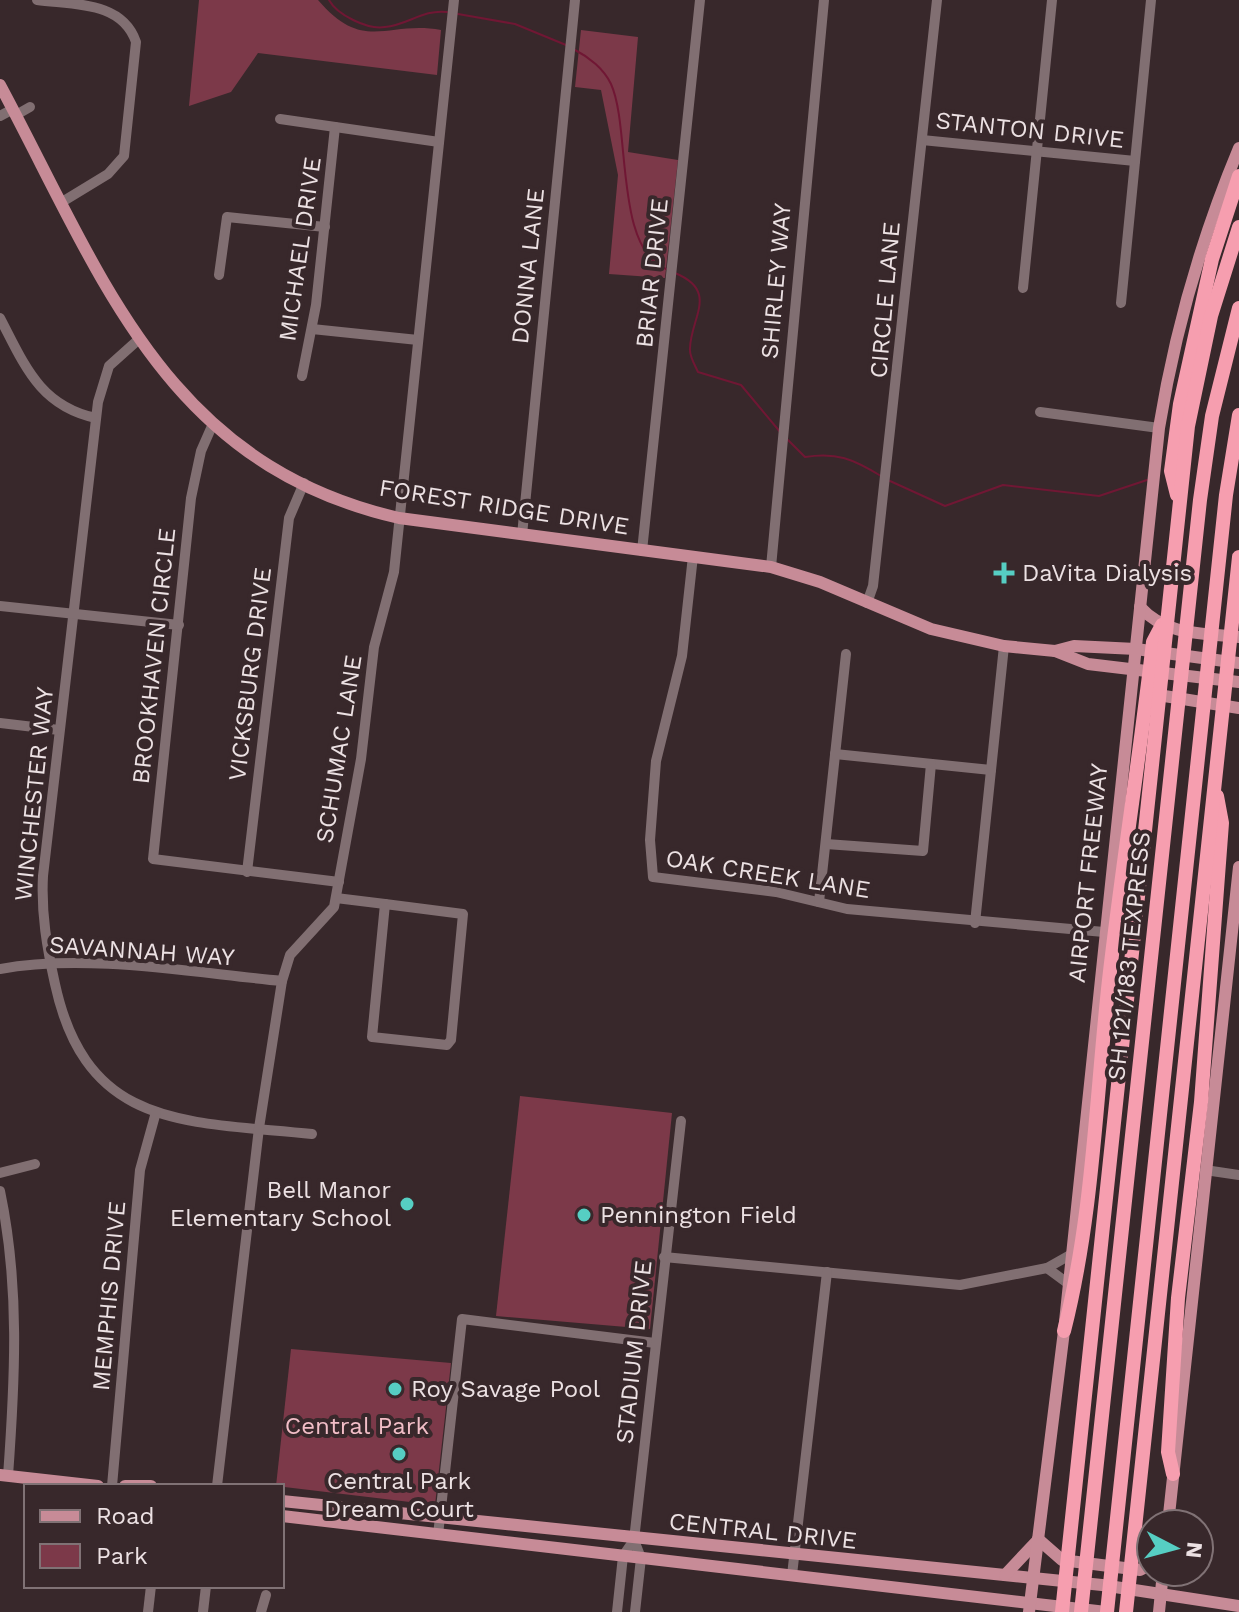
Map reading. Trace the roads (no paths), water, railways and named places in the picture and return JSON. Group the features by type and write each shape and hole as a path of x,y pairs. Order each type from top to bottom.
{"highway":[{"path":"1179,502 1171,471 1180,404 1212,259 1239,176"},
{"path":"1064,1331 1073,1295 1088,1189 1117,916 1166,613 1197,371 1239,227"},
{"name":"SH 121/183 TEXPRESS","path":"1081,1612 1208,444 1239,308"},
{"name":"SH 121/183 TEXPRESS","path":"1106,1612 1226,495 1239,415"},
{"path":"1126,1612 1220,726 1235,632 1239,557"},
{"path":"1062,1612 1151,710"},
{"path":"1173,1474 1168,1452 1178,1298 1202,1089 1222,823 1214,780"}],"main road":[{"name":"FOREST RIDGE DRIVE","path":"0,85 138,340 178,392 212,426 263,461 304,483 357,506 399,518 771,567 820,582 949,634 1004,646 1055,651 1074,646 1136,649 1239,663"},
{"name":"AIRPORT FREEWAY","path":"1030,1608 1064,1331 1066,1282 1159,428 1176,335 1196,262 1239,148"},
{"path":"1140,607 1153,621 1170,629 1235,632"},
{"name":"FOREST RIDGE DRIVE","path":"1055,651 1072,660 1239,682"},
{"path":"1130,703 1150,694 1239,708"},
{"path":"1170,1508 1239,867"},
{"path":"4,1475 81,1484"},
{"name":"CENTRAL DRIVE","path":"284,1501 634,1540 1033,1578 1239,1606"},
{"name":"CENTRAL DRIVE","path":"284,1516 833,1580 999,1601 1030,1608 1106,1612"},
{"path":"480,1540 482,1521"},
{"path":"1005,1575 1038,1539 1062,1560 1135,1569"},
{"path":"833,1580 835,1559"},
{"path":"1159,1612 1161,1588"},
{"path":"999,1601 1009,1612"}],"street":[{"path":"37,0 117,13 132,31 137,53 124,156 108,174 62,202"},
{"name":"DONNA LANE","path":"522,535 575,0"},
{"name":"BRIAR DRIVE","path":"642,551 700,0"},
{"name":"SHIRLEY WAY","path":"771,567 824,0"},
{"name":"CIRCLE LANE","path":"867,603 873,586 886,479 937,0"},
{"path":"1023,288 1052,0"},
{"path":"1121,303 1151,0"},
{"name":"SCHUMAC LANE","path":"217,1484 259,1128 282,981 290,955 331,914 336,898 361,759 374,647 394,572 453,9"},
{"path":"0,116 30,107"},
{"path":"280,119 439,142"},
{"name":"MICHAEL DRIVE","path":"302,376 312,329 335,127"},
{"name":"STANTON DRIVE","path":"922,140 1135,161"},
{"path":"219,275 227,217 325,227"},
{"path":"1,323 38,384 53,402 75,413 96,418"},
{"path":"312,329 418,340"},
{"name":"WINCHESTER WAY","path":"138,340 109,366 96,418 59,730 42,902 50,963 63,1024 89,1068 114,1092 156,1112 193,1121 312,1134"},
{"path":"1040,412 1159,428"},
{"name":"BROOKHAVEN CIRCLE","path":"212,426 196,467 191,498 153,855 155,860 247,872"},
{"name":"VICKSBURG DRIVE","path":"247,872 289,518 304,483"},
{"name":"OAK CREEK LANE","path":"693,556 682,656 656,761 650,873 660,879 776,892 819,902 975,923 1104,932"},
{"path":"0,606 179,625"},
{"path":"975,923 1004,646"},
{"path":"819,902 846,654"},
{"path":"0,723 59,730"},
{"path":"835,754 991,770"},
{"path":"826,844 923,851 931,764"},
{"path":"247,872 339,882"},
{"path":"336,898 385,904 463,914 451,1040 447,1045 372,1037 385,904"},
{"name":"SAVANNAH WAY","path":"0,969 50,963 282,981"},
{"name":"MEMPHIS DRIVE","path":"112,1484 140,1170 156,1112"},
{"name":"STADIUM DRIVE","path":"634,1540 681,1121"},
{"path":"0,1173 35,1164"},
{"path":"1205,1170 1239,1175"},
{"path":"0,1191 13,1272 16,1341 4,1475"},
{"path":"664,1257 960,1285 1047,1268 1070,1255"},
{"path":"1047,1268 1066,1282"},
{"path":"792,1575 827,1272"},
{"path":"438,1535 462,1319 655,1343"},
{"path":"617,1612 623,1556 634,1540"},
{"path":"634,1540 641,1558 635,1612"},
{"path":"148,1612 151,1588"},
{"path":"203,1612 206,1588"},
{"path":"261,1612 266,1595"}],"waterway":[{"path":"329,0 346,16 378,27 393,26 430,13 447,12"},
{"path":"458,14 515,24 566,45"},
{"path":"575,50 596,64 611,84 621,129 626,185 638,237 650,257 666,269"},
{"path":"675,273 688,280 699,296 690,351 698,372 741,385 781,433"},
{"path":"788,440 805,457 826,455 844,458 881,476"},
{"path":"890,481 945,506 1003,485 1099,496 1147,480"}],"place":[{"name":"DaVita Dialysis","path":"1004,573"},
{"name":"Bell Manor Elementary School","path":"407,1204"},
{"name":"Pennington Field","path":"584,1215"},
{"name":"Roy Savage Pool","path":"395,1389"},
{"name":"Central Park Dream Court","path":"399,1454"}],"park label":[{"name":"Central Park","path":"357,1426"}]}
